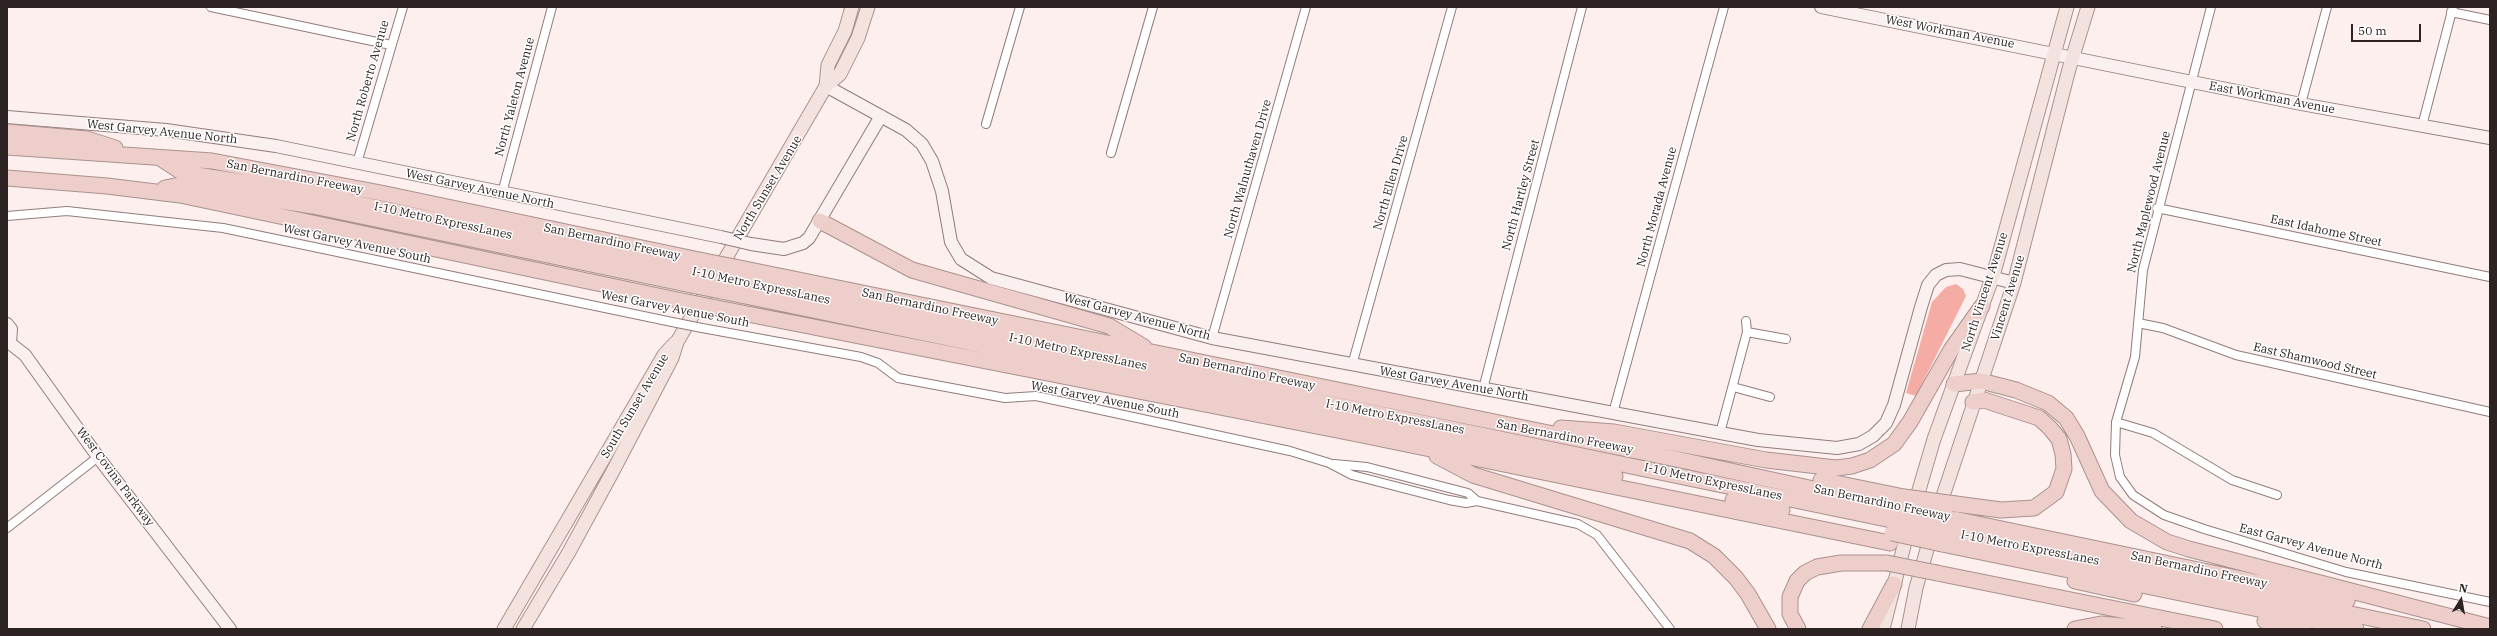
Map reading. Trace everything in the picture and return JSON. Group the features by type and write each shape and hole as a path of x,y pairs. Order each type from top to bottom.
{"highway":[{"path":"7,132 87,139 135,155"},
{"name":"San Bernardino Freeway","path":"7,147 212,161 374,192 698,273 724,282 1155,354 1763,477 1802,476 1898,522 1941,536 2304,629"},
{"name":"San Bernardino Freeway","path":"7,178 107,186 180,195 682,301 1422,448 1898,522 1941,536 2483,629"},
{"name":"I-10 Metro ExpressLanes","path":"149,191 180,185 313,206 698,273 724,282 1898,522"},
{"path":"7,188 107,186"},
{"path":"820,221 912,270 1109,326 1155,354"},
{"path":"1490,422 1614,432 1766,460 1836,468 1852,466 1870,460 1894,444 1910,422 1951,350 1982,306"},
{"path":"1954,384 1981,381 2016,390 2048,403 2066,418 2077,436 2102,491 2131,521 2167,542 2490,627"},
{"path":"1898,522 1956,504 2001,510 2034,508 2056,492 2064,468 2063,454 2058,440 2050,428 2039,418 1984,400 1973,402"},
{"path":"1422,448 1473,475 1690,541 1714,556 1736,578 1748,594 1768,629"},
{"name":"I-10 Metro ExpressLanes","path":"1941,536 2356,629"},
{"name":"I-10 Metro ExpressLanes","path":"1941,536 2062,554 2423,629"},
{"path":"1798,629 1790,614 1790,601 1797,581 1805,573 1817,567 1841,563 1888,563 2215,629"},
{"path":"1870,629 1894,584"},
{"path":"2075,629 2101,624 2154,629"}],"main road":[{"name":"North Sunset Avenue","path":"826,86 828,65 845,31 852,7"},
{"name":"North Sunset Avenue","path":"677,342 724,282 826,86 840,74 858,38 868,7"},
{"name":"North Vincent Avenue","path":"1883,629 1894,584 1898,522 1954,384 1993,276 2067,7"},
{"path":"2073,56 2088,7"},
{"name":"Vincent Avenue","path":"1908,629 1916,588 1941,536 1973,402 2014,282 2073,56"},
{"name":"South Sunset Avenue","path":"504,629 664,355 677,342"},
{"name":"South Sunset Avenue","path":"523,629 569,552 613,471 672,358 677,342"}],"street":[{"path":"211,7 391,45"},
{"name":"North Roberto Avenue","path":"357,163 403,7"},
{"name":"North Yaleton Avenue","path":"502,194 552,7"},
{"path":"986,124 1020,7"},
{"path":"1111,153 1153,7"},
{"name":"North Walnuthaven Drive","path":"1212,338 1306,7"},
{"name":"North Ellen Drive","path":"1352,365 1452,7"},
{"name":"North Hartley Street","path":"1483,389 1582,7"},
{"name":"North Morada Avenue","path":"1614,413 1724,7"},
{"name":"West Workman Avenue","path":"1821,7 2055,53"},
{"name":"North Maplewood Avenue","path":"2133,495 2120,477 2115,455 2116,422 2135,357 2142,270 2157,208 2211,7"},
{"path":"2301,104 2326,7"},
{"path":"2422,126 2452,9 2490,20"},
{"name":"East Workman Avenue","path":"2055,53 2301,104 2490,138"},
{"name":"West Garvey Avenue North","path":"826,86 906,130 922,144 932,161 942,191 951,242 961,259 972,268 991,278 1212,338 1720,432 1812,447 1837,448 1859,444 1873,436 1886,423 1894,404 1928,285 1936,275 1946,270 1960,269 2014,282"},
{"name":"West Garvey Avenue North","path":"7,117 199,135 276,146 502,194 751,244 775,248 793,248 809,238 881,116"},
{"name":"East Idahome Street","path":"2157,208 2490,277"},
{"name":"West Garvey Avenue South","path":"7,216 67,211 223,228 672,322 861,357 878,363 898,378 1005,398 1036,396 1290,451 1329,463 1352,475 1442,498 1466,503 1477,501 1578,524 1597,534 1670,629"},
{"path":"1720,432 1747,332 1746,321"},
{"name":"East Shamwood Street","path":"2138,323 2163,328 2236,355 2490,412"},
{"name":"West Covina Parkway","path":"7,324 11,329 9,342 25,355 98,457 230,629"},
{"path":"1747,332 1786,339"},
{"path":"1733,387 1770,397"},
{"path":"2116,422 2153,433 2232,480 2277,495"},
{"path":"7,528 98,457"},
{"name":"West Garvey Avenue South","path":"1329,463 1367,467 1468,492 1477,501"},
{"name":"East Garvey Avenue North","path":"2133,495 2164,515 2226,536 2346,572 2490,602"}],"shaded area":[{"path":"1956,284 1963,289 1966,296 1916,396 1906,393 1932,302 1946,287"}]}
